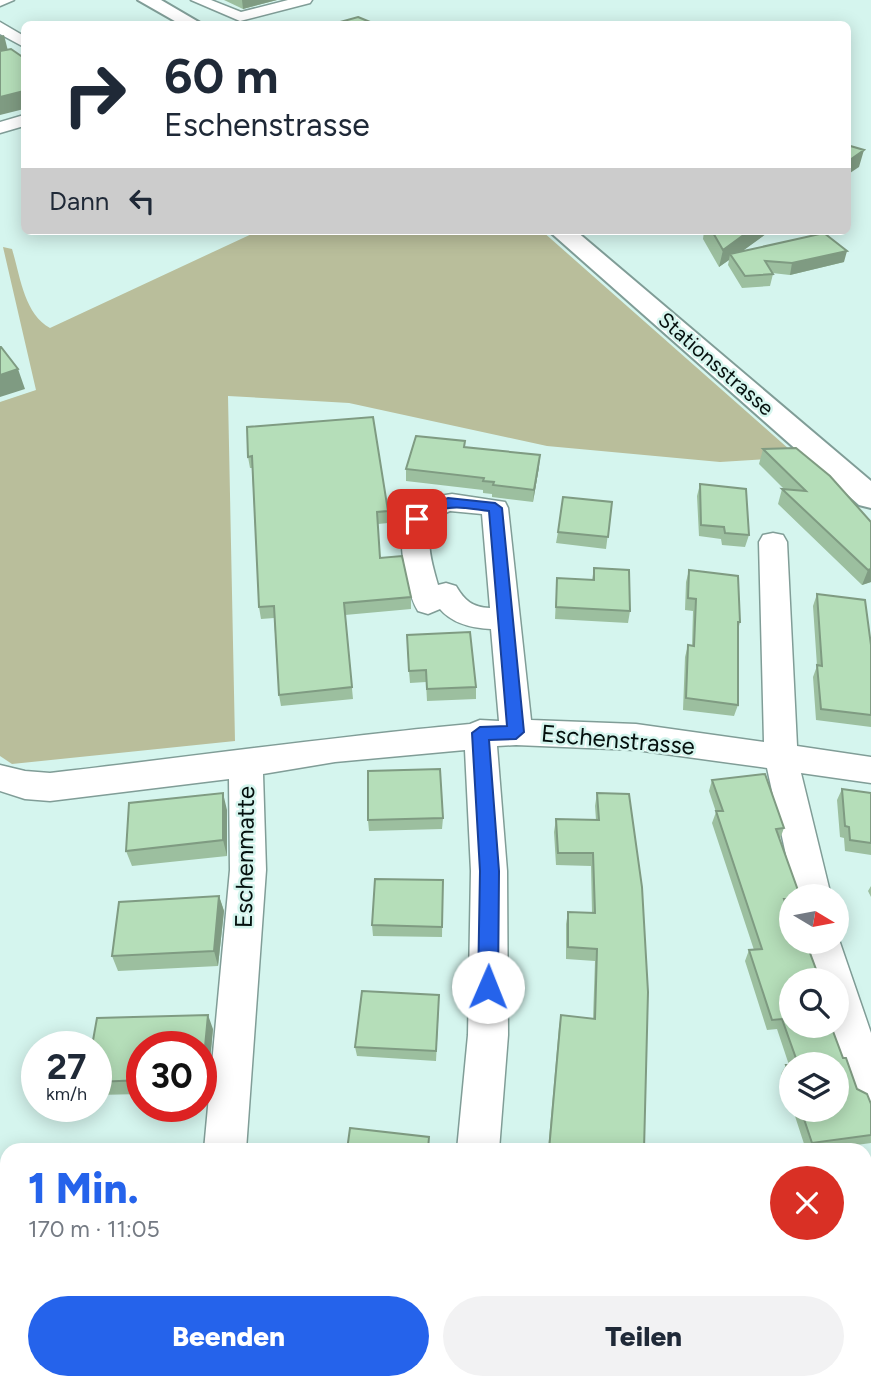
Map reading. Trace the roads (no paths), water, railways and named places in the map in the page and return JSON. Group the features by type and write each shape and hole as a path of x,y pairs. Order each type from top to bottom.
{"main road":[{"path":"147,0 187,21"},
{"name":"Stationsstrasse","path":"566,235 871,498"}],"street":[{"path":"0,2 7,0"},
{"path":"198,0 240,17 305,0"},
{"path":"0,27 21,40"},
{"path":"0,128 21,121"},
{"path":"479,1143 488,1035 489,871 506,619 495,508 448,502 428,510 417,519 414,535 437,598 471,617 506,619"},
{"path":"773,542 781,758 810,884"},
{"name":"Eschenstrasse","path":"246,764 318,751 498,733 624,736 871,770"},
{"name":"Eschenmatte","path":"2,785 50,787 246,764 248,870 226,1143"},
{"path":"849,1027 867,1083"}]}
